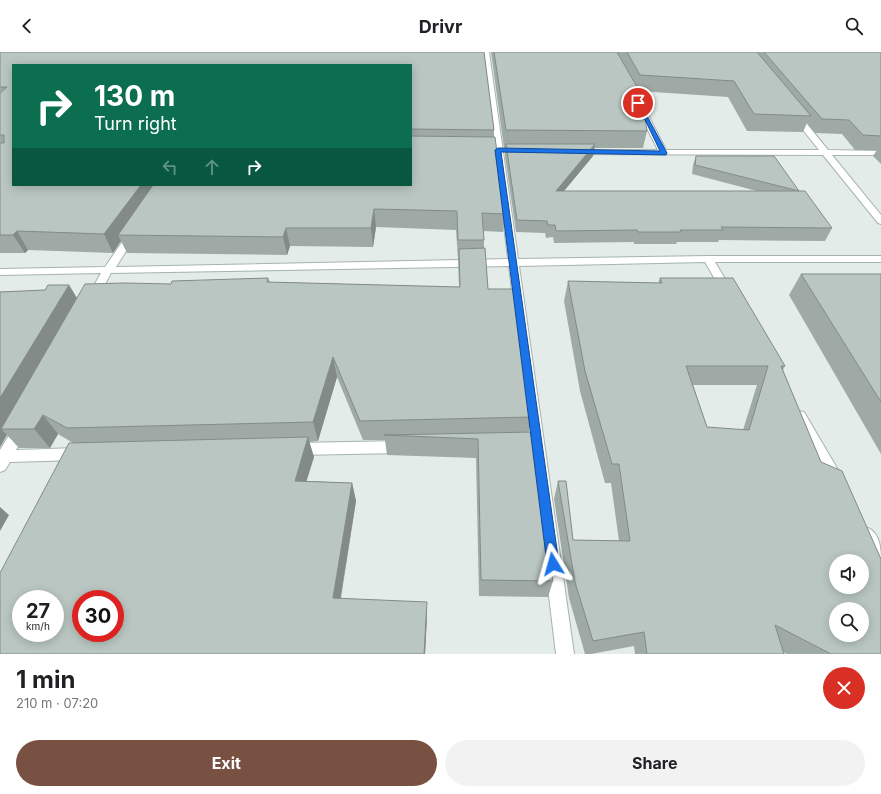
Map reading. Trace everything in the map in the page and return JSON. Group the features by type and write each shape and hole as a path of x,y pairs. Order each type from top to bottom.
{"street":[{"path":"486,52 512,262 565,654"},
{"path":"632,92 664,153"},
{"path":"788,105 881,221"},
{"path":"569,152 881,153"},
{"path":"85,311 108,270 139,224"},
{"path":"708,259 736,306"},
{"path":"0,272 708,259 881,259"},
{"path":"795,408 842,489"},
{"path":"2,459 28,414"},
{"path":"521,444 537,444"},
{"path":"283,449 418,446"},
{"path":"2,459 93,454"},
{"path":"861,523 881,557"}],"building":[{"path":"0,52 484,52 494,130 412,129 412,64 12,64 12,186 140,186 104,234 17,231 13,235 0,235 0,143 4,143 4,135 0,135 0,93 7,87 0,87"},
{"path":"494,52 617,52 641,94 647,131 506,130"},
{"path":"627,52 757,52 811,116 754,114 734,81 640,75"},
{"path":"764,52 881,52 881,136 863,135 849,120 822,119"},
{"path":"412,136 495,137 505,214 482,213 484,240 458,240 457,211 374,209 371,228 286,228 283,237 118,235 152,186 412,186"},
{"path":"506,144 595,144 556,191 805,191 832,228 721,227 723,230 680,230 681,232 638,232 637,230 556,231 555,225 548,225 547,221 517,220"},
{"path":"696,156 774,156 799,191 695,165"},
{"path":"485,248 488,289 515,289 532,417 360,421 333,357 313,422 67,428 43,415 34,429 1,429 85,284 171,284 172,281 268,278 267,282 460,287 459,249"},
{"path":"801,274 881,274 881,402"},
{"path":"660,278 733,278 785,366 781,366 821,462 842,471 881,559 881,654 831,654 775,625 784,654 647,654 644,632 593,641 575,582 558,481 566,481 573,540 630,541 619,464 612,464 585,371 568,281 662,283","holes":["686,366 768,366 749,430 707,427"]},
{"path":"48,285 69,285 0,398 0,292 45,290"},
{"path":"533,432 553,581 481,580 478,439 384,435"},
{"path":"308,437 295,481 352,483 333,598 427,602 424,654 0,654 0,573 69,443"}],"route":[{"path":"553,564 498,150 664,153 638,103"}]}
